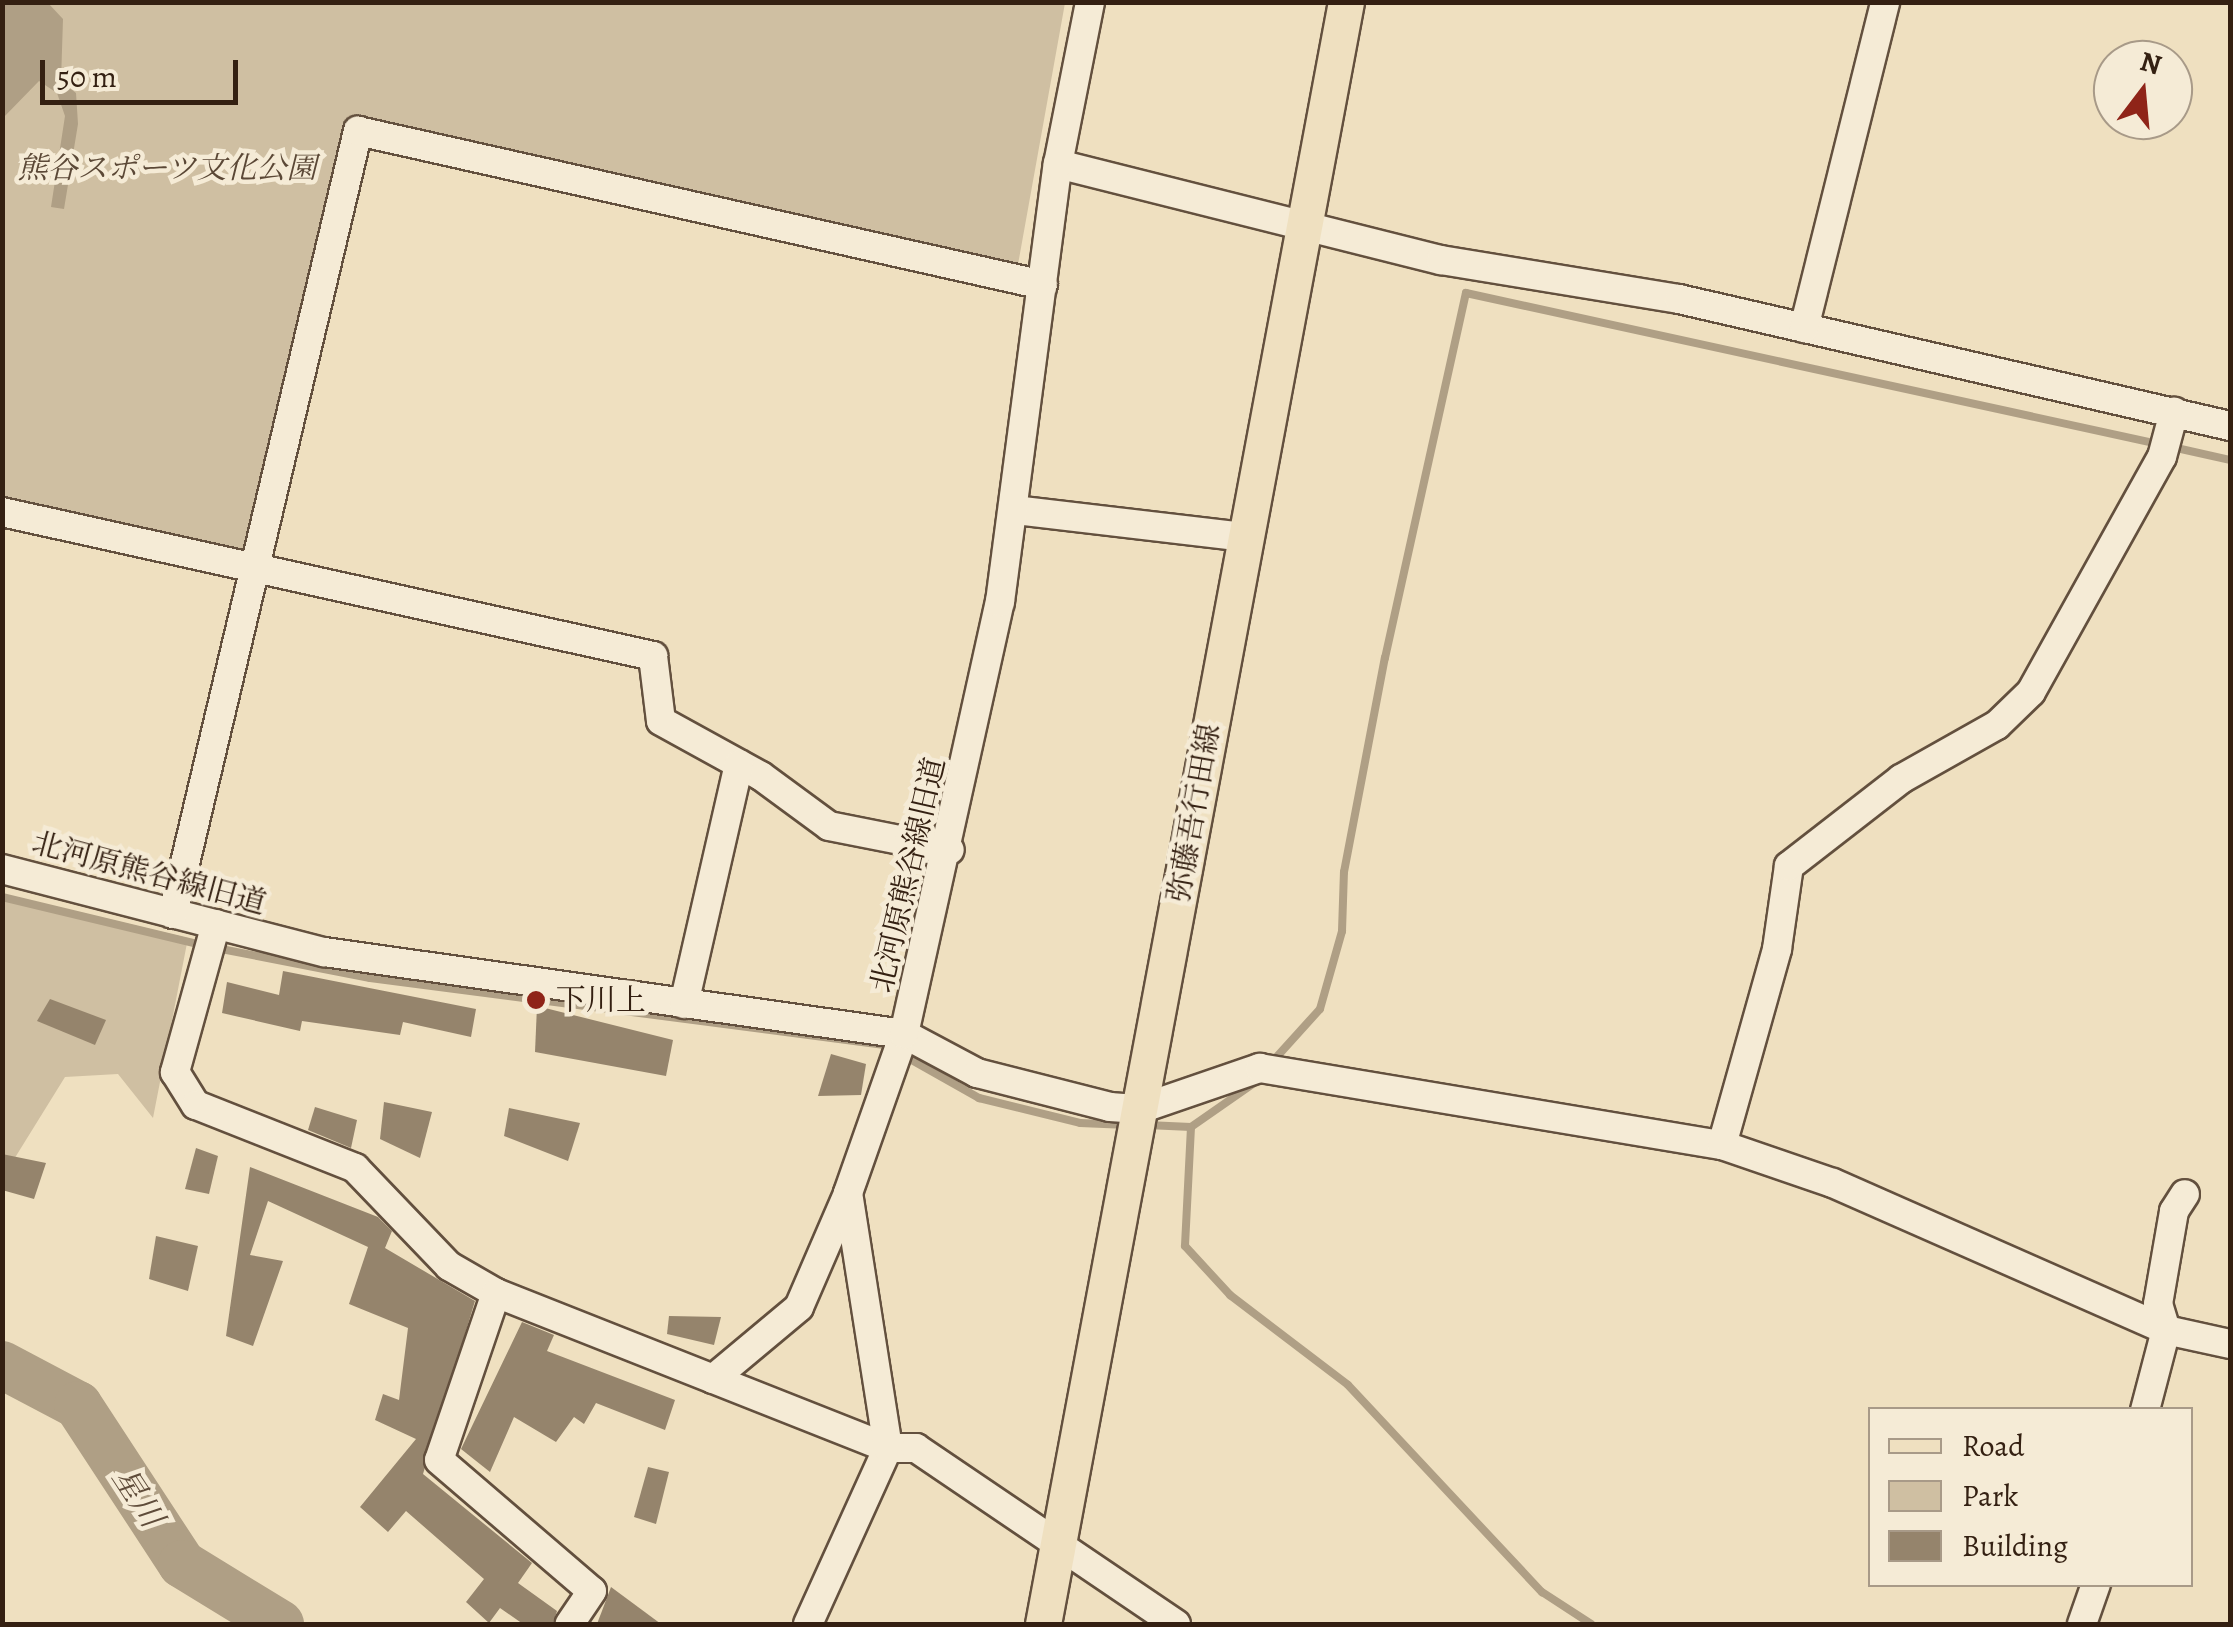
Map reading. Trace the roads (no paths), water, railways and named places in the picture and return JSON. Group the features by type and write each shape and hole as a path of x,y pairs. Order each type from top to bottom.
{"main road":[{"name":"弥藤吾行田線","path":"1044,1624 1346,2"}],"street":[{"name":"北河原熊谷線旧道","path":"2,869 324,952 904,1034 950,850 1016,510 1058,164 1090,2"},
{"path":"1804,328 1885,2"},
{"path":"173,914 358,131 1042,285"},
{"path":"1058,164 1304,229 1804,328 2230,426"},
{"path":"1722,1145 1777,950 1789,866 1901,779 1998,725 2031,692 2162,458 2174,412"},
{"path":"1016,510 1244,537"},
{"path":"2,512 653,656 661,721 739,764 830,826 950,850"},
{"path":"684,1004 739,764"},
{"path":"216,924 175,1072 196,1105 356,1168 449,1266 496,1293 888,1448 916,1448 1176,1624"},
{"path":"713,1378 799,1307 848,1193 904,1034 977,1073 1140,1109 1260,1068 1722,1145 1833,1182 2166,1330 2230,1344"},
{"path":"808,1624 888,1448 848,1193"},
{"path":"2145,1407 2166,1330 2158,1304 2174,1211 2185,1194"},
{"path":"496,1293 439,1460 592,1590 570,1624"},
{"path":"2082,1624 2095,1587"}],"waterway":[{"path":"1273,1061 1320,1009 1342,931 1344,872 1385,658 1466,293 2158,444"},
{"path":"2172,447 2230,460"},
{"path":"2,897 202,945"},
{"path":"216,948 370,978 885,1045"},
{"path":"901,1054 979,1098 1080,1123 1128,1125"},
{"path":"1147,1125 1191,1127 1254,1083"},
{"path":"1191,1127 1185,1246 1230,1295 1348,1385 1542,1592 1591,1624"},
{"name":"星川","path":"2,1365 78,1405 182,1564 280,1624"}],"place":[{"name":"下川上","path":"536,1000"}],"park label":[{"name":"熊谷スポーツ文化公園","path":"167,168"}]}
